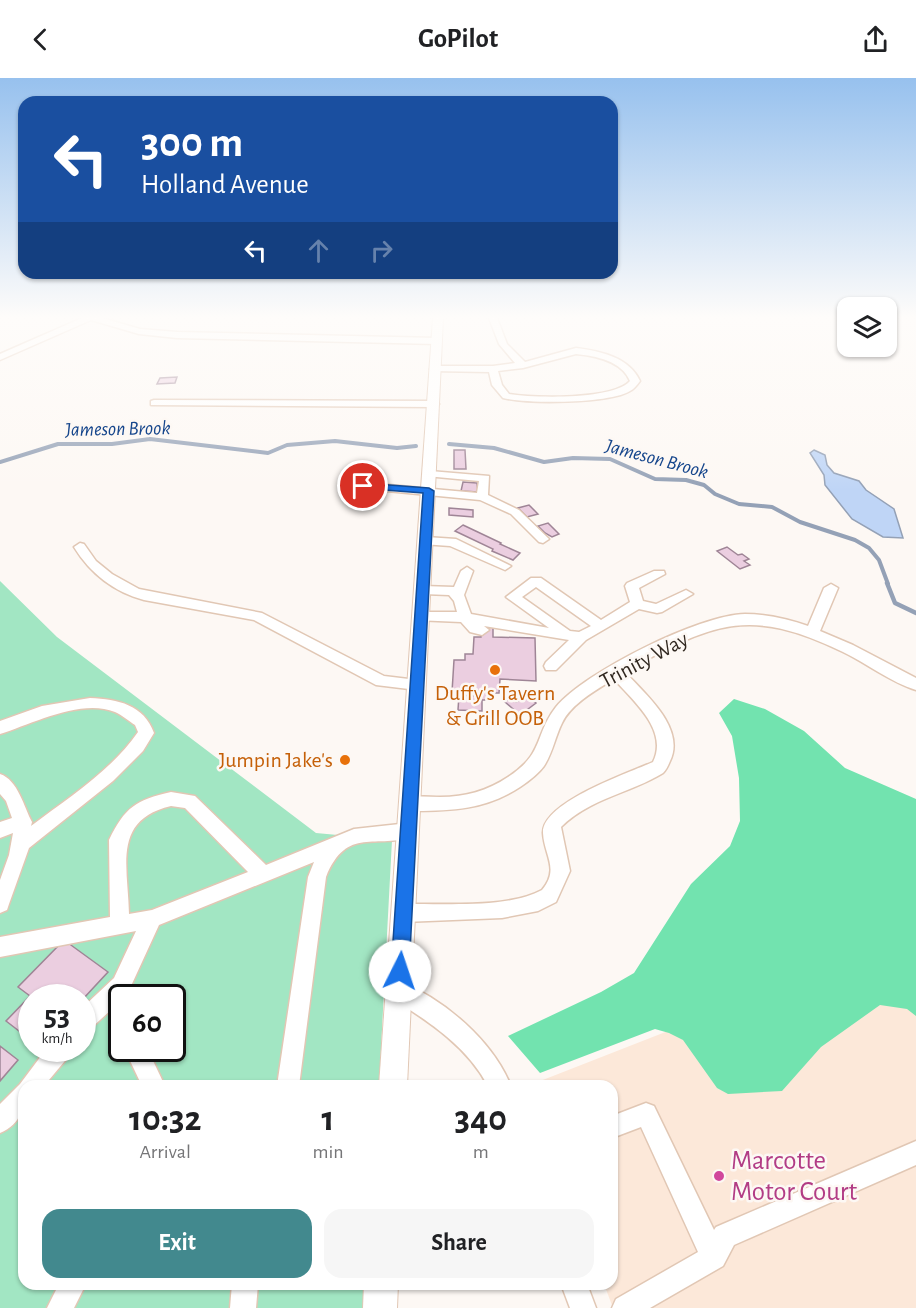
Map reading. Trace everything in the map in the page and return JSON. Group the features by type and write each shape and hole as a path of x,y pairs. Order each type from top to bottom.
{"main road":[{"path":"393,1080 435,375"},
{"path":"380,1308 381,1290"}],"street":[{"path":"496,375 500,392 519,399 609,395 626,390 635,381 633,375"},
{"path":"154,403 434,404"},
{"path":"345,484 485,478 482,497"},
{"path":"429,482 482,497 515,512 543,539"},
{"path":"426,541 453,542 505,566"},
{"path":"80,547 97,568 128,590 144,596 257,616 381,681 417,685"},
{"path":"455,592 467,571"},
{"path":"637,604 632,586 659,574"},
{"path":"574,635 513,597 536,581 601,627"},
{"path":"812,632 831,588"},
{"path":"423,590 455,592 462,599 465,617 470,627 487,630 515,628"},
{"path":"420,617 465,617 515,628 574,635 601,627 637,604 657,609 686,594"},
{"name":"Trinity Way","path":"410,804 466,804 496,794 532,769 541,756 552,724 566,706 579,695 661,647 721,622 762,620 812,632 862,653 916,685"},
{"path":"551,666 574,635"},
{"path":"404,913 515,908 549,896 558,882 561,870 560,856 553,837 552,827 556,820 585,802 659,767 664,759 667,745 660,725 616,672"},
{"path":"0,728 19,719 86,703 117,707 142,721 146,733 139,747 111,772 22,843"},
{"path":"0,781 15,797 23,822 22,843 0,904"},
{"path":"120,925 118,840 134,814 149,804 171,799 189,801 263,874"},
{"path":"0,830 23,822"},
{"path":"0,947 152,919 338,844 371,834 409,831"},
{"path":"289,1080 317,877 326,857 338,844"},
{"path":"121,984 152,919"},
{"path":"399,990 441,1016 479,1050 496,1080"},
{"path":"96,1009 108,998"},
{"path":"35,1080 50,1062"},
{"path":"142,1062 151,1080"},
{"path":"0,1122 18,1100"},
{"path":"618,1125 646,1114 714,1257"},
{"path":"625,1308 714,1257 725,1236 916,1153"},
{"path":"60,1308 70,1290"},
{"path":"243,1308 244,1290"},
{"path":"576,1290 583,1308"}],"shaded area":[{"path":"875,950 916,1006 916,1308 613,1308 606,1290 618,1290 618,1080 543,1080"}],"green space":[{"path":"0,581 57,637 316,833 392,840 379,1080 18,1080 18,1290 368,1290 368,1308 0,1308"},
{"path":"734,699 765,709 804,731 845,768 916,799 916,1016 907,1009 880,1005 821,1047 782,1091 728,1094 717,1088 683,1040 655,1029 540,1073 508,1036 601,992 634,973 691,884 730,846 740,821 739,778 732,736 719,713"}],"water":[{"path":"814,450 825,455 827,465 834,473 859,481 866,490 894,509 903,538 883,537 852,519 825,485 824,475 810,453"}],"building":[{"path":"177,377 175,383 157,384 160,378"},
{"path":"454,450 465,450 466,469 454,469"},
{"path":"463,482 477,483 478,492 461,491"},
{"path":"529,505 538,514 527,517 518,508"},
{"path":"449,508 473,510 473,517 449,515"},
{"path":"548,523 559,534 552,537 538,526"},
{"path":"463,525 520,553 513,560 492,551 493,549 455,531"},
{"path":"727,547 749,559 744,561 750,565 740,569 717,551"},
{"name":"Duffy's Tavern & Grill OOB","path":"482,624 493,625 493,637 535,638 536,681 500,679 499,693 488,693 488,700 482,700 482,711 458,710 459,695 473,696 474,692 452,692 454,660 465,660 465,654 473,654 474,637 481,637"},
{"path":"519,691 536,703 520,715 505,702 510,698 516,702 520,700 514,695"},
{"path":"64,940 108,972 96,985 21,984"},
{"path":"18,1008 18,1030 6,1021"},
{"path":"0,1046 18,1060 0,1081"}],"waterway":[{"name":"Jameson Brook","path":"0,462 58,444 112,444 150,439 268,453 287,445 335,441 397,448 416,446"},
{"name":"Jameson Brook","path":"449,444 494,448 544,462 573,458 610,459 655,479 686,480 704,485 715,494 739,504 772,507 800,522 855,540 869,548 879,560 888,584"},
{"name":"Jameson Brook","path":"887,583 895,603 916,613"}],"place":[{"name":"Duffy's Tavern & Grill OOB","path":"495,670"},
{"name":"Jumpin Jake's","path":"345,760"},
{"name":"Marcotte Motor Court","path":"719,1176"}],"route":[{"path":"363,486 429,491 400,971"}]}
